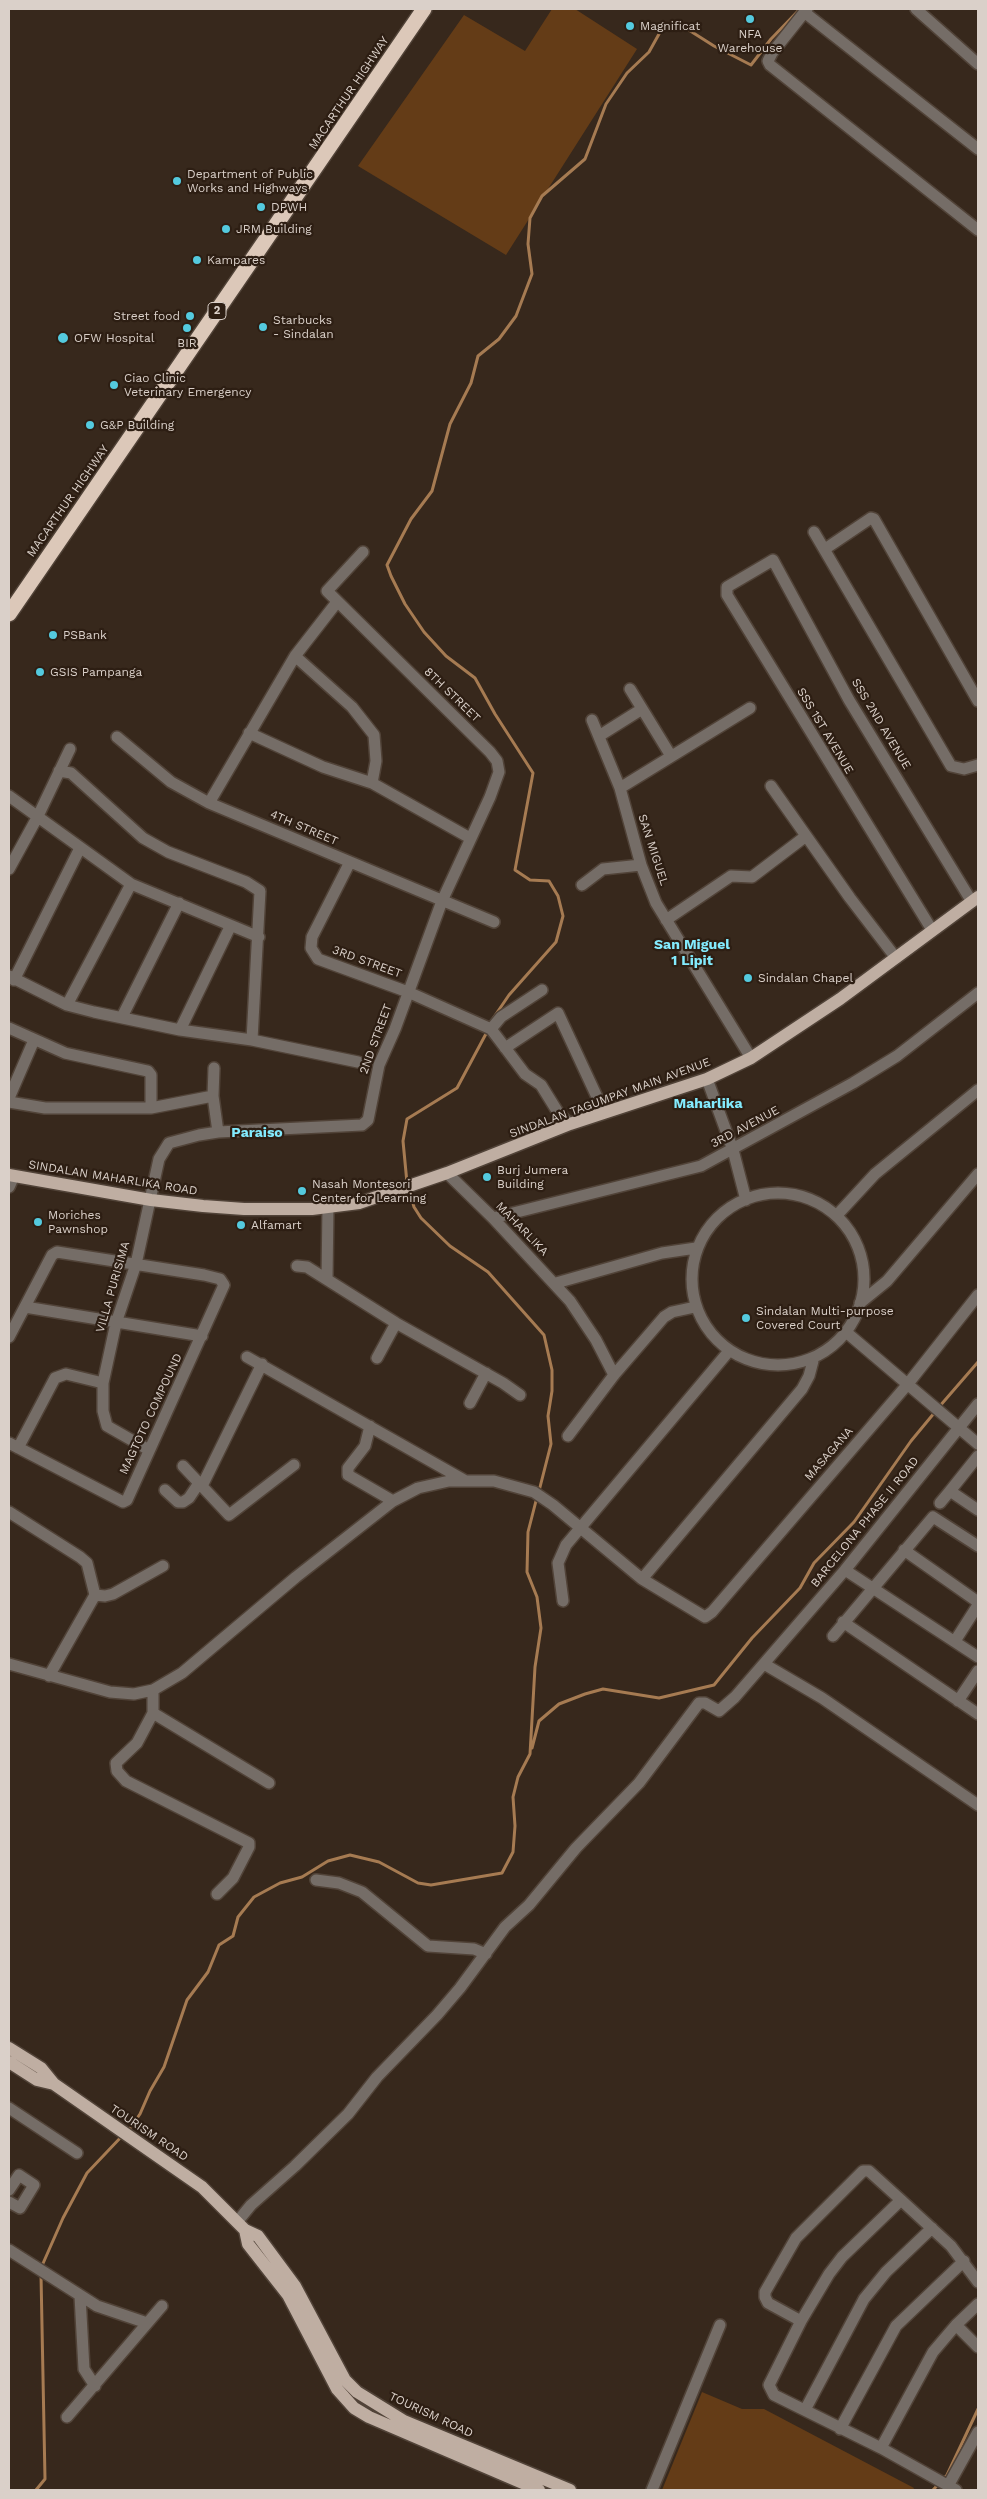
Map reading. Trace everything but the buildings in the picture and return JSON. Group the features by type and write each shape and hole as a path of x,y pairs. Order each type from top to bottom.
{"highway":[{"name":"MACARTHUR HIGHWAY","path":"9,614 424,9"}],"main road":[{"name":"SINDALAN TAGUMPAY MAIN AVENUE","path":"420,1183 570,1124 707,1079 751,1058 833,1004 975,899"},
{"name":"SINDALAN MAHARLIKA ROAD","path":"10,1179 151,1200 244,1209 328,1207 359,1203 420,1183"},
{"name":"TOURISM ROAD","path":"9,2048 41,2068 54,2084 202,2186 241,2226 258,2236 296,2286 345,2380 356,2392 404,2421 570,2490"},
{"name":"TOURISM ROAD","path":"9,2062 37,2080 54,2084"},
{"name":"TOURISM ROAD","path":"241,2226 248,2244 288,2295 337,2389 354,2408 369,2417 539,2490"}],"street":[{"path":"916,9 978,64"},
{"path":"976,226 770,65 768,60 805,10 978,149"},
{"path":"824,549 872,518 874,519 978,701"},
{"path":"814,532 951,766 964,769 978,765"},
{"name":"8TH STREET","path":"363,552 327,591 498,761 499,772 490,797 470,838"},
{"name":"SSS 2ND AVENUE","path":"770,560 774,562 849,700 975,899"},
{"name":"SSS 1ST AVENUE","path":"770,560 727,586 727,594 932,930"},
{"path":"209,803 295,656 337,602"},
{"path":"295,656 352,707 374,734 376,761 372,783"},
{"path":"630,689 671,756"},
{"path":"620,788 750,708"},
{"path":"599,736 642,709"},
{"name":"SAN MIGUEL","path":"592,720 620,788 641,864 656,903 751,1058"},
{"path":"249,733 323,767 372,783 470,838"},
{"name":"4TH STREET","path":"117,737 172,782 209,803 494,922"},
{"path":"9,869 38,816 70,749"},
{"path":"59,771 71,773 144,838 168,852 219,870 257,887 261,897 252,1040"},
{"path":"771,786 896,958"},
{"path":"9,796 131,884 179,903 230,927 259,937"},
{"path":"666,920 731,876 752,877 806,836"},
{"name":"2ND STREET","path":"151,1200 159,1159 169,1144 218,1132 362,1124 368,1120 379,1065 396,1029 442,901 470,838"},
{"path":"80,848 11,978 67,1005 180,1030 252,1040 358,1062"},
{"name":"3RD STREET","path":"350,862 312,937 311,948 318,959 408,992 490,1029"},
{"path":"582,885 603,869 641,864"},
{"path":"67,1005 131,884"},
{"path":"122,1017 179,903"},
{"path":"180,1030 230,927"},
{"path":"542,990 502,1017 490,1029 524,1074 541,1085 559,1114 570,1124"},
{"name":"3RD AVENUE","path":"493,1218 701,1166 853,1083 897,1056 978,993"},
{"path":"505,1048 558,1013 604,1112"},
{"path":"9,1028 65,1053 148,1071 151,1074 151,1108"},
{"path":"9,1098 34,1040"},
{"path":"214,1068 213,1096 218,1132"},
{"path":"707,1079 733,1150 746,1200"},
{"path":"838,1214 875,1174 978,1090"},
{"path":"9,1102 45,1108 151,1108 213,1096"},
{"name":"MAHARLIKA","path":"447,1173 556,1283 581,1316 614,1375"},
{"path":"860,1303 887,1281 978,1174"},
{"path":"767,1194 789,1194 813,1199 838,1214 850,1229 864,1274 864,1288 860,1303 846,1332 826,1352 813,1361 790,1365 758,1361 729,1351 706,1324 696,1307 692,1266 696,1248 713,1225 729,1209 746,1200 767,1194"},
{"name":"VILLA PURISIMA","path":"149,1450 108,1426 103,1411 103,1383 116,1323 136,1264 151,1200"},
{"path":"327,1279 328,1207"},
{"path":"556,1283 662,1253 696,1248"},
{"path":"9,1337 54,1253 136,1264"},
{"name":"MAGTOTO COMPOUND","path":"13,1446 123,1502 127,1500 224,1286 222,1281 204,1275 136,1264"},
{"path":"297,1266 307,1267 396,1323 486,1373 520,1395"},
{"name":"MASAGANA","path":"642,1579 705,1617 712,1612 906,1385 978,1295"},
{"path":"25,1307 202,1336"},
{"path":"568,1436 614,1375 664,1317 672,1312 696,1307"},
{"path":"377,1358 396,1323"},
{"path":"846,1332 906,1385 960,1427 978,1444"},
{"path":"563,1601 558,1563 566,1545 729,1351"},
{"path":"247,1357 464,1480"},
{"path":"9,1664 110,1692 134,1694 153,1690 182,1673 393,1501 418,1488 448,1481 494,1481 534,1492 544,1498 642,1579 802,1389 809,1376 813,1361"},
{"path":"165,1490 178,1502 183,1502 200,1485 262,1364"},
{"path":"470,1403 486,1373"},
{"path":"13,1446 55,1378 66,1374 103,1383"},
{"name":"BARCELONA PHASE II ROAD","path":"486,1954 505,1927 529,1905 576,1848 639,1783 698,1703 705,1703 720,1712 791,1634 845,1570 978,1404"},
{"path":"370,1426 364,1446 348,1468 348,1475 393,1501"},
{"path":"940,1503 978,1456"},
{"path":"183,1466 229,1515 294,1465"},
{"path":"950,1491 978,1510"},
{"path":"9,1512 80,1557 89,1570 95,1595 49,1676"},
{"path":"833,1636 871,1588 933,1517 978,1546"},
{"path":"904,1550 978,1603 955,1641"},
{"path":"95,1595 113,1594 162,1566"},
{"path":"845,1570 978,1657"},
{"path":"843,1622 978,1714"},
{"path":"764,1664 822,1698 978,1805"},
{"path":"958,1701 978,1671"},
{"path":"153,1690 153,1712 137,1743 116,1763 117,1771 126,1781 249,1843 233,1878 217,1894"},
{"path":"153,1712 269,1783"},
{"path":"241,2226 251,2205 348,2114 377,2077 443,2008 486,1954 474,1949 428,1946 362,1892 340,1883 316,1880"},
{"path":"9,2108 77,2153"},
{"path":"801,2321 768,2302 765,2292 796,2238 863,2172 869,2171 932,2228 964,2261 978,2282"},
{"path":"9,2190 18,2175 34,2186 20,2208 9,2202"},
{"path":"901,2200 842,2257 801,2321 769,2385 774,2395 881,2448 949,2487 974,2451 978,2432"},
{"path":"806,2410 864,2299 886,2272 932,2228"},
{"path":"9,2250 80,2296 116,2314 147,2323"},
{"path":"840,2429 896,2326 964,2261"},
{"path":"80,2296 84,2369 95,2386"},
{"path":"881,2448 933,2352 956,2325 978,2304"},
{"path":"67,2418 162,2306"},
{"path":"956,2325 978,2347"},
{"path":"652,2490 720,2326"}],"shaded area":[{"path":"552,9 575,9 637,49 506,255 358,166 464,15 525,51"},
{"path":"702,2392 742,2409 764,2409 914,2488 913,2490 662,2490"}],"waterway":[{"path":"492,1020 509,995 556,942 563,916 558,896 549,881 530,880 515,870 533,773 495,714 475,678 446,656 424,632 405,604 387,565 411,519 432,491 450,424 471,383 478,356 499,339 516,316 532,274 528,244 530,218 542,196 585,159 606,104 627,73 649,52 664,25 684,27 714,46 751,65 771,39 800,9"},
{"path":"407,1183 403,1141 407,1119 457,1088 488,1030"},
{"path":"409,1189 414,1207 421,1218 450,1246 488,1272 544,1335 552,1370 552,1391 548,1416 551,1444 539,1491"},
{"path":"939,1407 978,1362"},
{"path":"532,1748 539,1721 559,1704 585,1694 603,1689 659,1698 714,1685 752,1638 800,1588 814,1563 854,1522 911,1441 935,1412"},
{"path":"530,1754 535,1667 541,1628 537,1597 527,1572 528,1532 537,1497"},
{"path":"128,2131 140,2114 150,2091 164,2067 187,2000 208,1972 219,1945 233,1936 238,1917 254,1897 280,1883 302,1877 328,1861 350,1855 379,1862 418,1883 431,1885 502,1873 513,1852 515,1826 513,1797 518,1777 530,1754"},
{"path":"41,2268 63,2218 87,2173 123,2135"},
{"path":"36,2490 45,2479 41,2275"},
{"path":"933,2490 947,2475 978,2409"}],"place":[{"name":"NFA Warehouse","path":"750,19"},
{"name":"Magnificat","path":"630,26"},
{"name":"Department of Public Works and Highways","path":"177,181"},
{"name":"DPWH","path":"261,207"},
{"name":"JRM Building","path":"226,229"},
{"name":"Kampares","path":"197,260"},
{"name":"Street food","path":"190,316"},
{"name":"Starbucks - Sindalan","path":"263,327"},
{"name":"BIR","path":"187,328"},
{"name":"OFW Hospital","path":"63,338"},
{"name":"Ciao Clinic Veterinary Emergency","path":"114,385"},
{"name":"G&P Building","path":"90,425"},
{"name":"PSBank","path":"53,635"},
{"name":"GSIS Pampanga","path":"40,672"},
{"name":"Sindalan Chapel","path":"748,978"},
{"name":"Burj Jumera Building","path":"487,1177"},
{"name":"Nasah Montesori Center for Learning","path":"302,1191"},
{"name":"Moriches Pawnshop","path":"38,1222"},
{"name":"Alfamart","path":"241,1225"},
{"name":"Sindalan Multi-purpose Covered Court","path":"746,1318"}],"district":[{"name":"San Miguel 1 Lipit","path":"692,954"},
{"name":"Maharlika","path":"708,1104"},
{"name":"Paraiso","path":"257,1133"}]}
